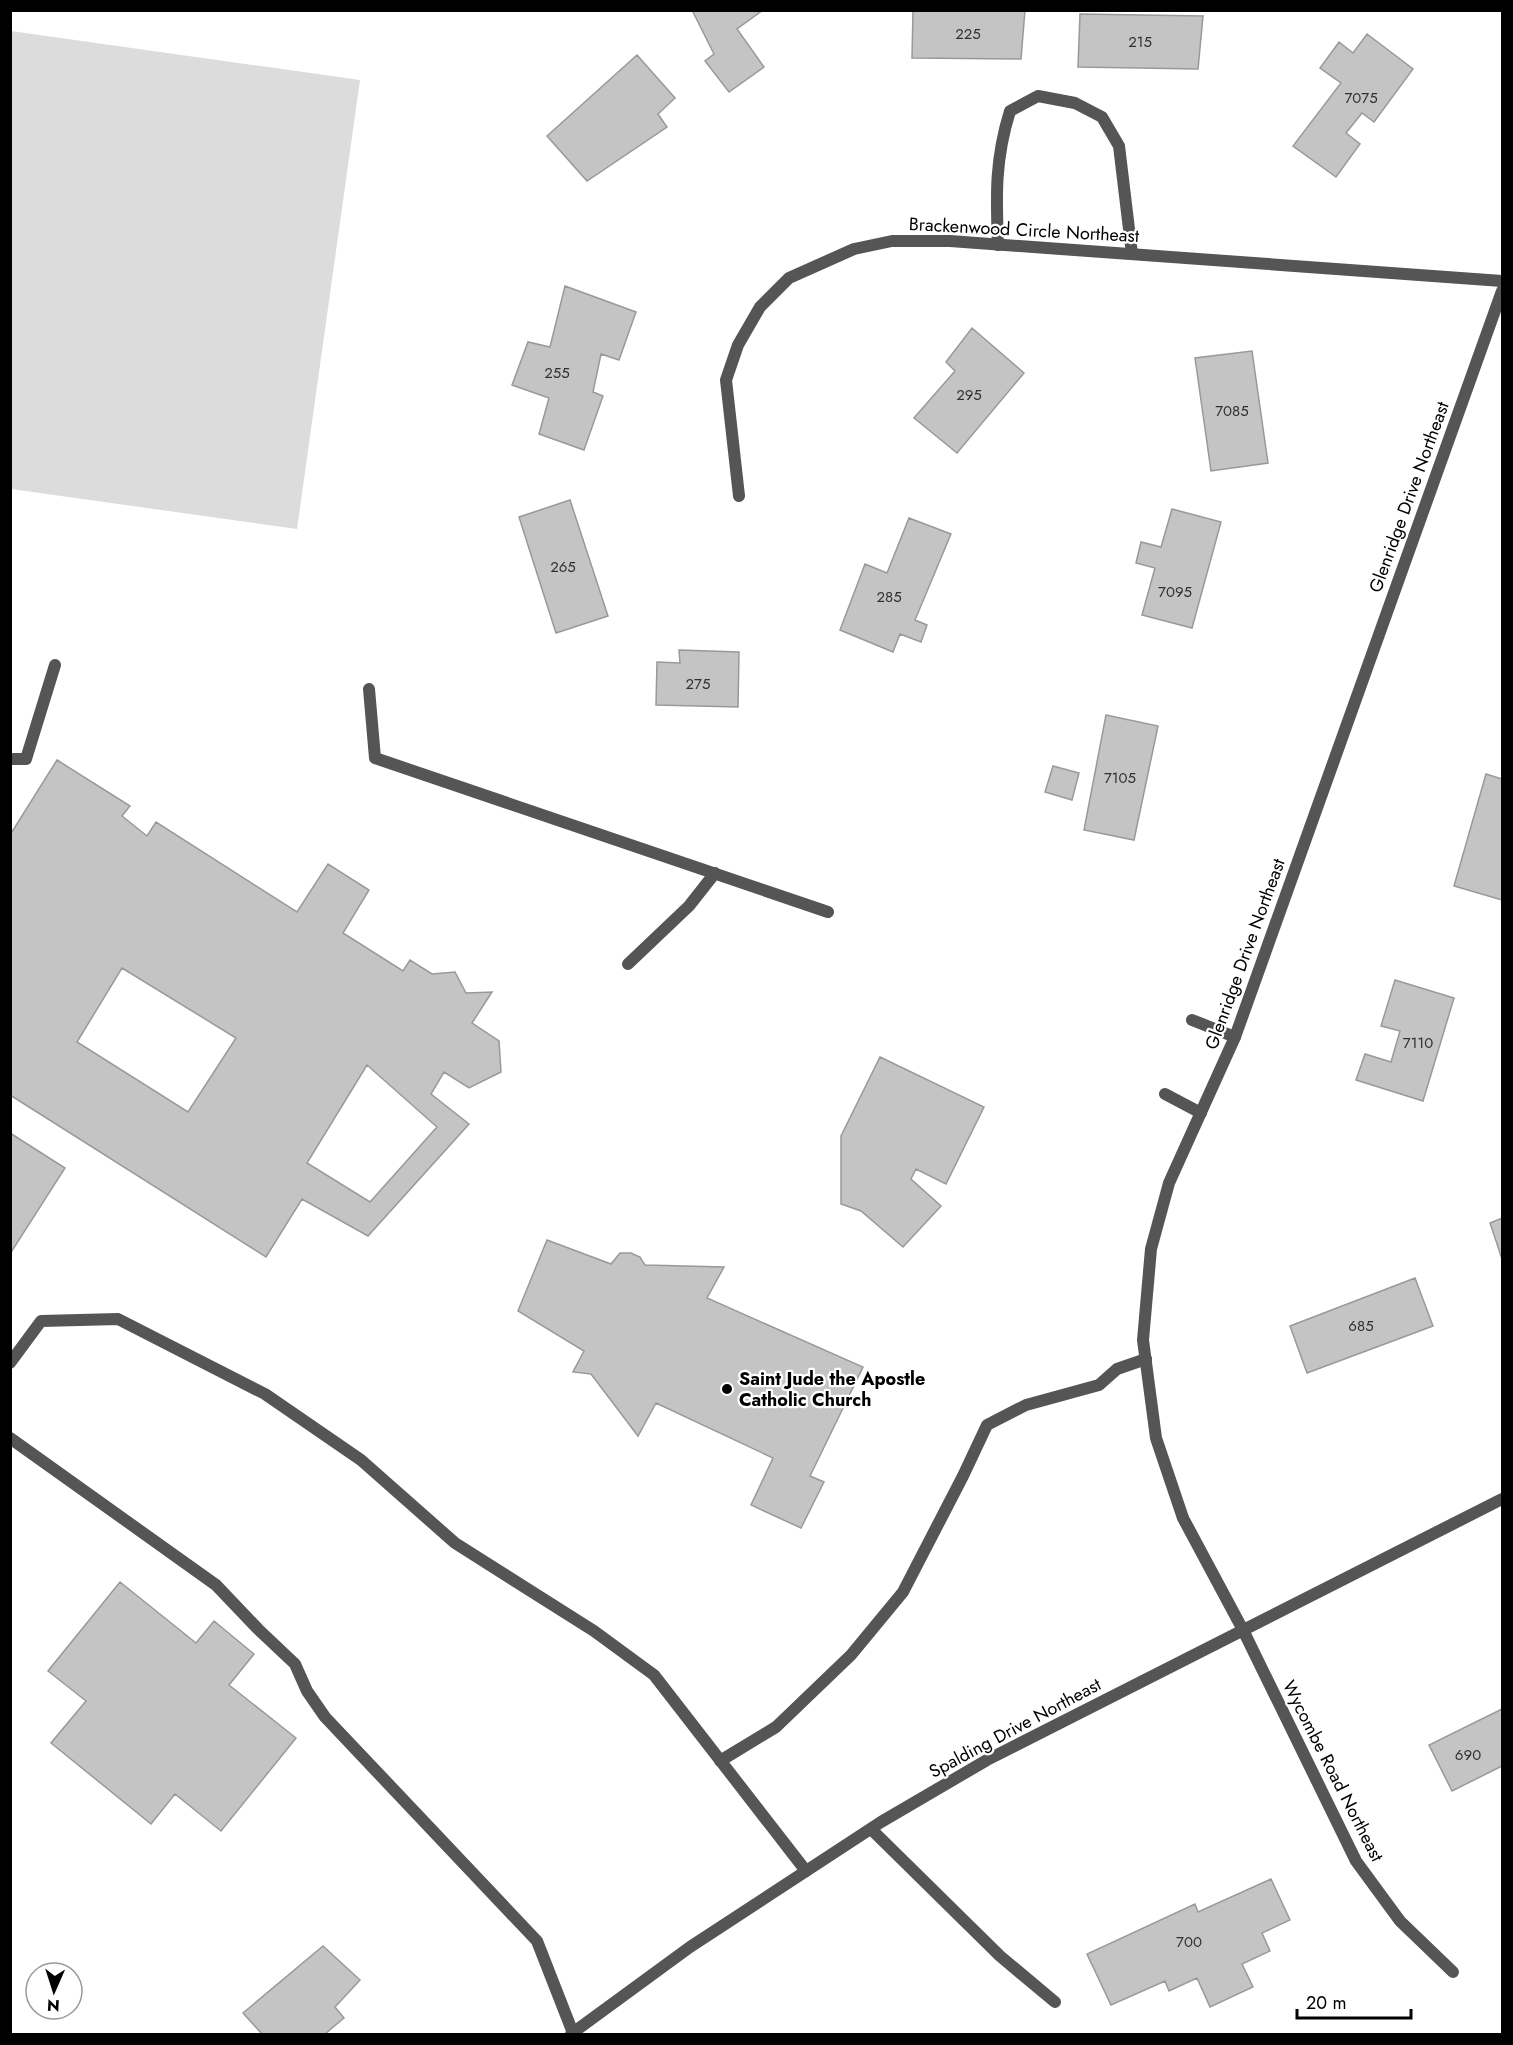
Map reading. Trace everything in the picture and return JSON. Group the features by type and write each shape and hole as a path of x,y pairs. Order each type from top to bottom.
{"street":[{"path":"998,245 996,195 1001,141 1010,111 1038,96 1075,103 1102,117 1119,146 1132,254"},
{"name":"Brackenwood Circle Northeast","path":"739,496 726,380 738,345 760,307 789,278 854,249 892,241 950,241 1503,281"},
{"name":"Glenridge Drive Northeast","path":"1243,1630 1183,1518 1156,1438 1143,1340 1151,1249 1169,1183 1235,1037 1503,291"},
{"path":"10,759 26,759 56,665"},
{"path":"369,689 375,758 828,912"},
{"path":"627,964 689,906 715,873"},
{"path":"1192,1020 1235,1037"},
{"path":"1165,1094 1201,1113"},
{"path":"10,1363 41,1321 118,1319 265,1394 361,1460 455,1544 594,1631 654,1675 806,1871"},
{"path":"720,1761 776,1727 851,1655 903,1592 987,1425 1026,1405 1099,1385 1117,1369 1146,1359"},
{"path":"10,1438 216,1585 295,1664 307,1691 325,1717 537,1941 572,2034"},
{"name":"Spalding Drive Northeast","path":"572,2034 690,1947 871,1829 987,1760 1503,1499"},
{"name":"Wycombe Road Northeast","path":"1243,1630 1356,1861 1400,1921 1453,1972"},
{"path":"871,1829 1000,1956 1055,2002"}],"shaded area":[{"path":"11,31 360,80 297,529 11,489"}],"building":[{"path":"692,10 763,10 737,29 764,67 729,92 705,61 714,54"},
{"path":"913,10 1025,10 1021,59 912,58"},
{"path":"1080,14 1203,16 1198,69 1078,67"},
{"path":"1367,34 1413,69 1374,122 1362,113 1346,133 1360,144 1336,177 1293,146 1341,83 1320,68 1339,42 1353,53"},
{"path":"637,55 675,98 658,114 667,127 587,181 547,136"},
{"path":"565,286 636,312 619,360 601,354 593,392 603,396 584,450 539,434 549,398 512,385 528,342 550,347"},
{"path":"972,328 1024,373 957,453 914,418 955,371 946,362"},
{"path":"1252,351 1268,463 1211,471 1195,358"},
{"path":"570,500 608,616 556,633 519,517"},
{"path":"1172,509 1221,522 1192,628 1142,615 1155,568 1136,563 1141,542 1161,547"},
{"path":"909,518 951,534 915,620 927,625 921,642 900,634 893,652 840,630 865,564 887,573"},
{"path":"679,650 739,652 738,707 656,705 657,662 680,663"},
{"path":"1106,715 1158,726 1134,840 1084,830"},
{"path":"57,760 130,806 122,816 147,836 156,822 297,912 328,864 369,890 343,933 403,971 410,960 432,974 455,972 466,993 492,992 472,1023 499,1041 501,1072 469,1088 444,1072 431,1094 469,1124 368,1236 302,1199 266,1257 10,1095 10,835","holes":["122,968 236,1038 188,1112 77,1042","367,1065 437,1127 370,1202 307,1163"]},
{"path":"1053,766 1079,773 1072,800 1045,792"},
{"path":"1486,774 1502,779 1502,900 1454,886"},
{"path":"1395,980 1454,998 1423,1101 1356,1080 1365,1054 1391,1062 1400,1031 1381,1026"},
{"path":"880,1057 984,1107 946,1184 916,1169 911,1179 941,1206 903,1247 861,1211 841,1204 841,1136"},
{"path":"10,1133 65,1168 10,1254"},
{"path":"1502,1218 1502,1259 1490,1223"},
{"name":"Saint Jude the Apostle Catholic Church","path":"547,1240 611,1264 620,1253 631,1253 640,1257 645,1265 724,1267 707,1298 863,1367 810,1476 824,1482 801,1528 751,1505 773,1458 656,1403 638,1436 591,1374 573,1372 584,1351 518,1311"},
{"path":"1415,1278 1433,1326 1307,1373 1290,1326"},
{"path":"120,1582 196,1643 214,1621 254,1654 229,1685 296,1738 221,1831 175,1794 151,1824 51,1743 86,1701 48,1671"},
{"path":"1502,1709 1502,1766 1452,1791 1429,1745"},
{"path":"1271,1879 1290,1920 1262,1933 1270,1951 1242,1964 1253,1987 1210,2007 1197,1978 1169,1991 1165,1981 1111,2005 1087,1954 1195,1904 1198,1912"},
{"path":"323,1946 360,1980 335,2007 344,2018 325,2034 262,2034 243,2013"}],"place":[{"name":"Saint Jude the Apostle Catholic Church","path":"727,1389"}]}
